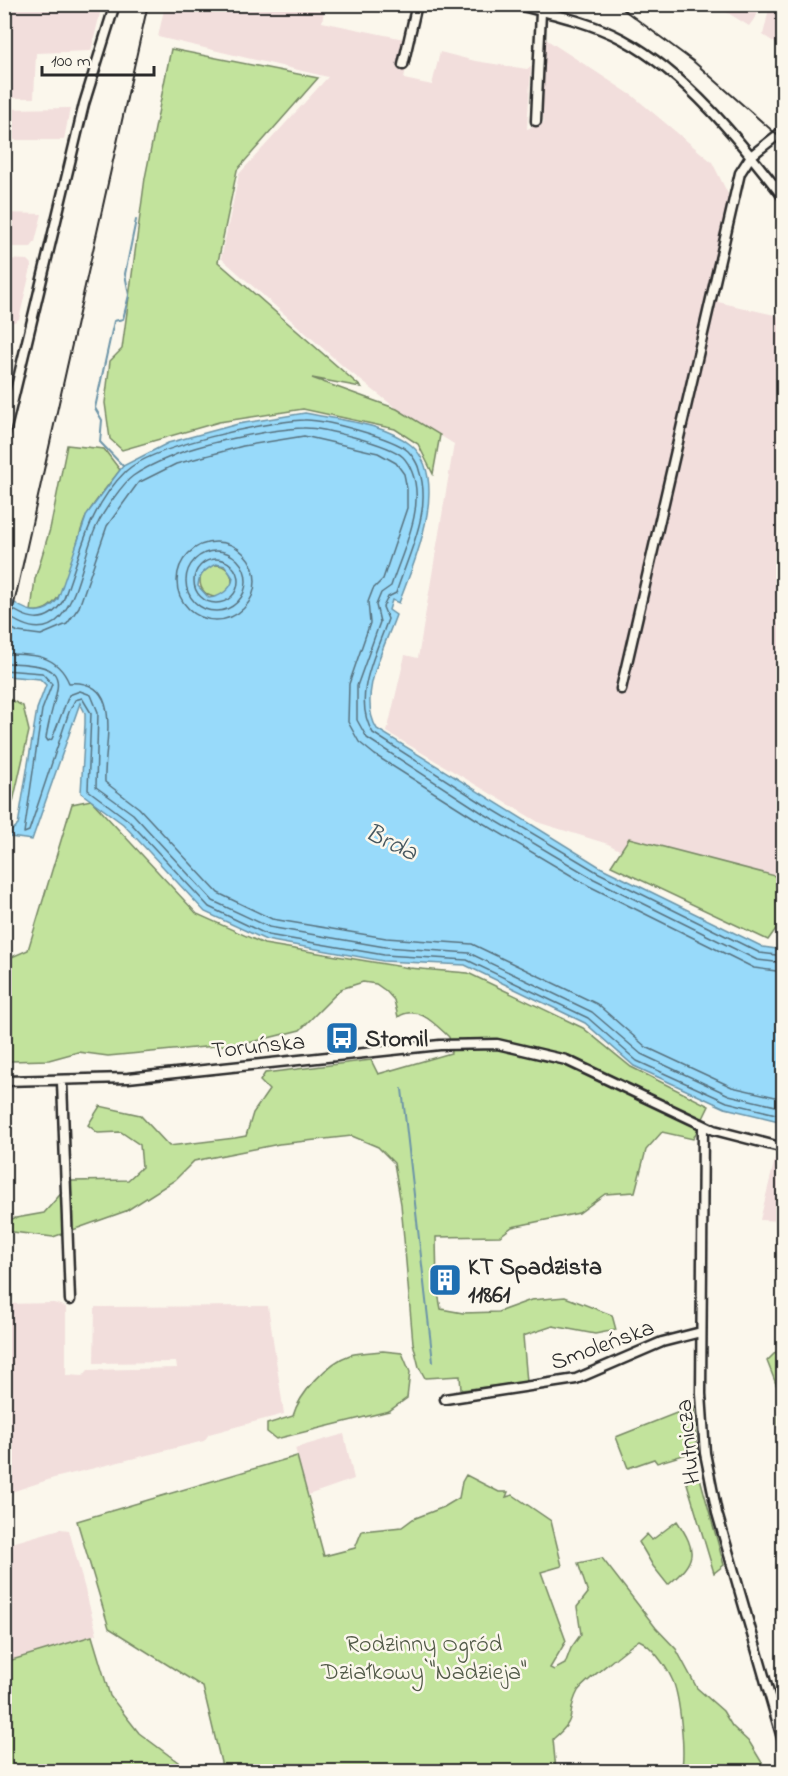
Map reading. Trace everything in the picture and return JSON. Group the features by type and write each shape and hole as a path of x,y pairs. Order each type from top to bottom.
{"street":[{"path":"4,437 84,104 115,4"},
{"path":"403,65 417,4"},
{"path":"514,4 603,31 633,46 705,104 751,156 783,198"},
{"path":"536,121 541,12"},
{"path":"621,689 740,172 751,156 783,130"},
{"name":"Toruńska","path":"4,1081 62,1082 128,1078 440,1045 497,1044 566,1060 703,1125 745,1139 783,1148"},
{"path":"62,1082 70,1300"},
{"name":"Hutnicza","path":"703,1125 702,1423 712,1496 783,1745"},
{"name":"Smoleńska","path":"445,1399 576,1379 662,1342 701,1332"}],"shaded area":[{"path":"5,4 102,5 91,51 36,53 34,98 5,98"},
{"path":"165,5 325,5 322,22 404,39 398,65 406,67 404,79 432,85 440,52 475,61 527,69 531,67 527,129 544,122 540,100 544,38 633,96 712,162 730,198 712,276 718,302 783,317 784,421 776,452 784,454 783,936 608,844 540,823 387,732 405,655 418,658 454,444 397,409 344,367 221,258 239,174 328,77 158,37"},
{"path":"715,5 759,5 757,15 749,26"},
{"path":"770,5 783,5 783,48 763,35"},
{"path":"70,108 64,140 5,140 5,109"},
{"path":"5,213 42,214 35,242 31,247 5,247"},
{"path":"5,259 28,260 32,264 19,319 14,322 5,322"},
{"path":"776,1155 783,1156 783,1221 760,1220"},
{"path":"54,1303 66,1307 66,1375 83,1376 88,1370 177,1368 176,1362 94,1363 95,1307 268,1306 284,1414 209,1434 204,1441 54,1478 5,1494 5,1304"},
{"path":"344,1434 354,1479 308,1495 295,1448"},
{"path":"60,1529 69,1530 97,1634 5,1662 5,1545"}],"green space":[{"path":"171,49 318,78 237,170 218,262 361,387 312,378 397,409 440,435 433,474 418,444 395,429 303,409 219,422 122,450 110,439 105,403 110,361 122,349 145,178"},
{"path":"67,445 104,449 120,470 87,515 68,575 55,602 44,609 31,611 35,579 50,529"},
{"path":"216,565 228,569 232,581 228,593 216,597 204,593 200,581 204,569"},
{"path":"5,697 23,706 29,731 13,802 5,811"},
{"path":"91,800 197,914 264,944 409,968 468,973 583,1028 631,1067 709,1106 693,1139 662,1132 646,1150 635,1192 605,1194 579,1213 512,1227 500,1236 436,1237 437,1288 441,1309 463,1313 498,1312 531,1300 565,1297 612,1315 616,1330 595,1334 553,1326 523,1336 527,1382 461,1390 460,1376 425,1378 419,1367 413,1343 401,1204 394,1163 378,1147 352,1136 279,1144 194,1161 175,1180 126,1211 53,1237 5,1231 5,1220 44,1213 72,1181 128,1180 142,1167 140,1145 121,1132 98,1133 88,1125 100,1106 140,1115 169,1146 235,1138 246,1136 253,1113 269,1090 260,1081 265,1073 371,1060 378,1074 451,1053 449,1037 426,1017 412,1013 398,1017 394,1000 386,991 376,984 363,982 341,989 300,1030 248,1043 108,1056 78,1052 49,1060 10,1061 5,1059 7,1027 4,1025 5,955 12,957 28,950 72,804"},
{"path":"629,838 783,878 783,919 768,940 611,866"},
{"path":"783,1345 783,1430 778,1428 778,1389 767,1361"},
{"path":"383,1351 402,1353 410,1372 407,1398 389,1411 276,1439 267,1432 267,1424 293,1416 301,1398 333,1364 350,1355"},
{"path":"694,1406 697,1451 657,1463 654,1459 628,1468 616,1437"},
{"name":"Rodzinny Ogród Działkowy \"Nadzieja\"","path":"297,1456 324,1556 355,1548 362,1531 402,1527 413,1519 444,1507 459,1498 466,1475 499,1492 508,1492 506,1497 513,1495 551,1521 562,1566 541,1572 566,1641 550,1668 554,1670 565,1664 571,1648 581,1634 577,1607 588,1593 578,1563 602,1558 656,1628 676,1649 697,1688 723,1711 732,1726 750,1743 767,1771 681,1771 680,1711 675,1687 658,1656 639,1640 578,1691 566,1726 553,1739 556,1771 223,1771 203,1687 109,1628 77,1521"},
{"path":"700,1478 724,1565 714,1573 686,1480"},
{"path":"677,1521 688,1541 691,1556 684,1569 668,1585 653,1566 639,1542 647,1534 652,1540"},
{"path":"92,1636 110,1696 139,1733 190,1771 165,1771 156,1766 138,1772 5,1771 5,1662"}],"water":[{"name":"Brda","path":"305,413 346,420 374,427 400,438 411,445 423,460 428,478 429,499 426,522 399,603 392,600 389,610 396,615 374,672 370,702 377,729 600,867 763,947 783,950 783,1122 725,1108 634,1066 585,1023 465,965 383,961 266,940 205,912 123,824 81,793 85,713 80,703 32,840 10,837 11,831 18,825 37,709 46,685 40,679 5,676 5,596 32,611 45,610 52,606 58,599 87,514 123,466 168,443 238,424","holes":["216,564 225,566 233,578 232,582 221,594 209,598 198,586 201,575"]}],"waterway":[{"path":"123,466 100,442 102,420 95,408 114,321 123,319 129,295 125,274 136,220"},
{"path":"402,1089 433,1362"}],"railway":[{"path":"4,649 148,4"},
{"path":"616,4 693,61 784,141"}],"place":[{"name":"Stomil","path":"342,1038"},
{"name":"KT Spadzista 11861","path":"445,1280"}]}
